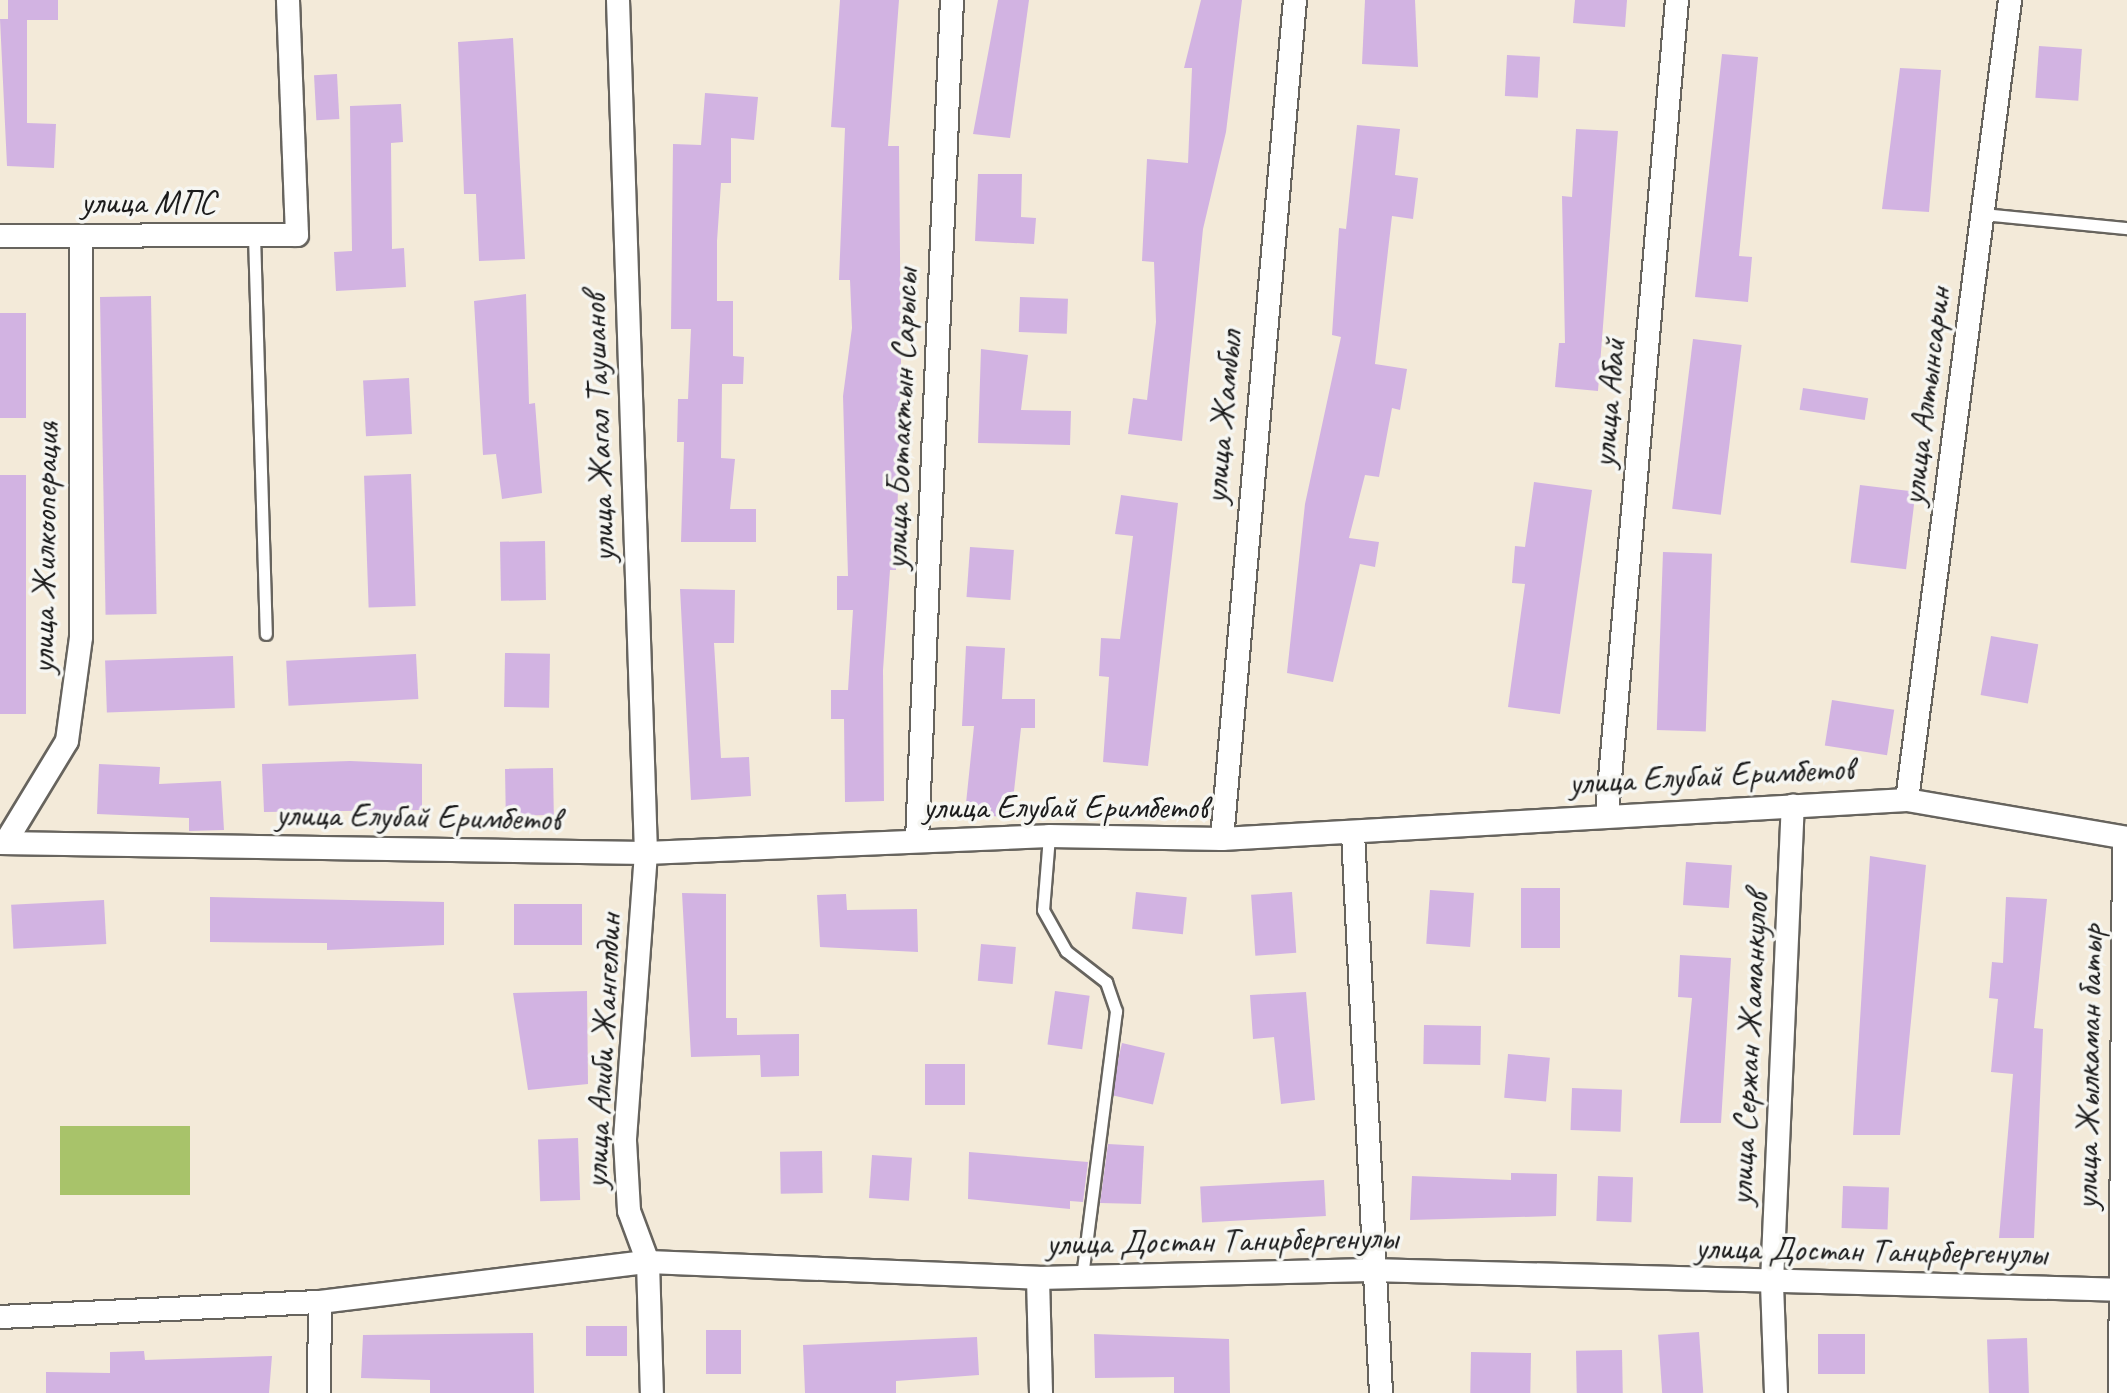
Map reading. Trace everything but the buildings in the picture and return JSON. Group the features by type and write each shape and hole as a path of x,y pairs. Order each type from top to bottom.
{"street":[{"name":"улица МПС","path":"0,236 297,235 288,0"},
{"name":"улица Жагал Таушанов","path":"618,0 646,853"},
{"name":"улица Ботактын Сарысы","path":"917,841 952,0"},
{"name":"улица Жамбыл","path":"1222,839 1295,0"},
{"name":"улица Абай","path":"1607,813 1677,0"},
{"name":"улица Алтынсарин","path":"1907,800 2010,0"},
{"name":"улица Жилкооперация","path":"3,843 67,741 81,637 81,236"},
{"name":"улица Елубай Еримбетов","path":"3,843 646,853 1049,836 1222,839 1353,833 1607,813 1907,800 2126,838"},
{"name":"улица Сержан Жаманкулов","path":"1776,1393 1772,1282 1793,805"},
{"path":"1353,833 1370,1270 1381,1393"},
{"name":"улица Жылкаман батыр","path":"2120,1393 2126,838"},
{"name":"улица Алиби Жангелдин","path":"646,853 625,1141 629,1211 648,1262 652,1393"},
{"name":"улица Достан Танирбергенулы","path":"0,1317 320,1302 648,1262 1038,1278 1370,1270 2123,1290"},
{"path":"1038,1278 1041,1393"},
{"path":"319,1393 320,1302"}],"lane":[{"path":"1983,214 2127,228"},
{"path":"254,235 266,634"},
{"path":"1049,836 1043,910 1066,951 1106,982 1116,1011 1082,1277"}],"green space":[{"path":"60,1126 190,1126 190,1195 60,1195"}]}
